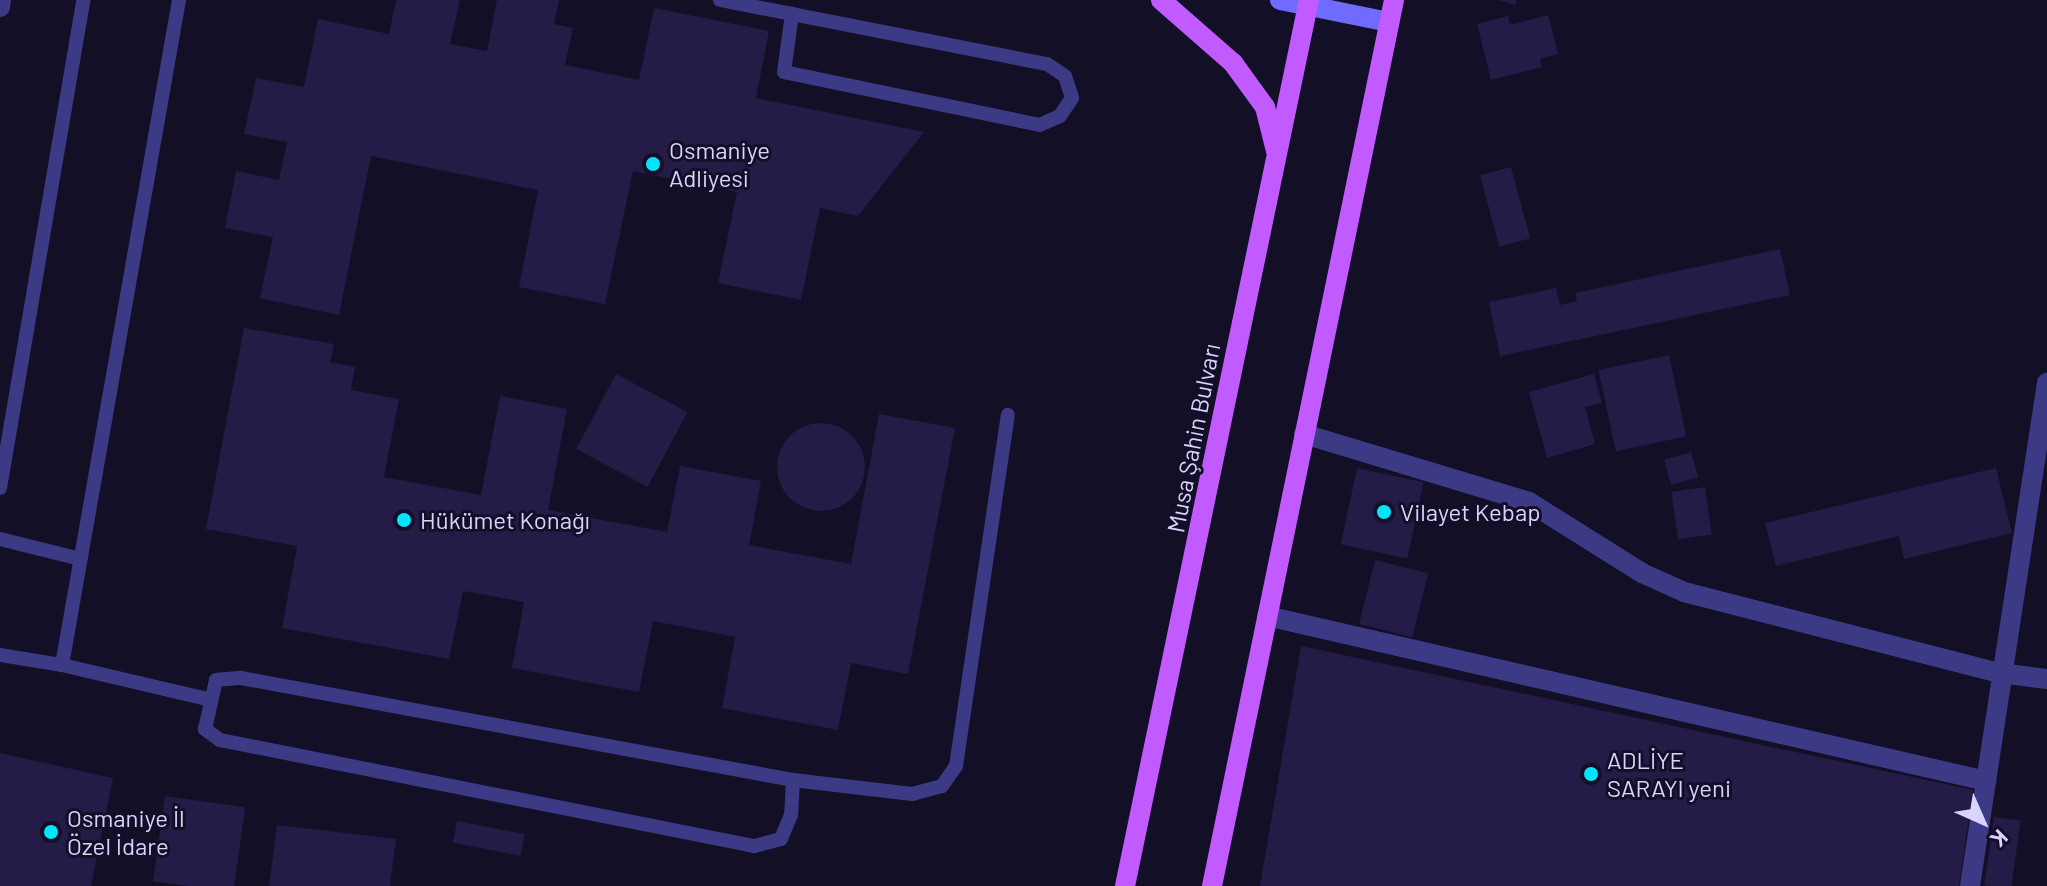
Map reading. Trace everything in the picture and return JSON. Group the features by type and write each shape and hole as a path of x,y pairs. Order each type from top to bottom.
{"main road":[{"path":"1161,0 1233,63 1265,107 1277,155"},
{"path":"1212,886 1394,0"},
{"name":"Musa Şahin Bulvarı","path":"1125,886 1308,3"}],"street":[{"path":"0,7 1,0"},
{"path":"1280,0 1308,3 1389,22"},
{"path":"1970,886 2000,673 2047,383"},
{"path":"1304,434 1529,502 1642,573 1684,592 2000,673 2047,679"},
{"path":"1267,616 1986,781"}],"lane":[{"path":"0,488 83,0"},
{"path":"62,665 179,0"},
{"path":"720,0 792,14 1047,64 1065,76 1072,98 1060,116 1040,125 784,72 792,14"},
{"path":"793,780 791,815 781,839 754,846 220,740 205,729 216,680 241,678 793,780 912,794 942,786 956,766 1008,415"},
{"path":"0,539 81,559"},
{"path":"0,655 62,665 211,700"}],"building":[{"name":"Osmaniye Adliyesi","path":"396,0 460,0 450,44 487,51 497,0 559,0 554,24 573,28 565,65 639,80 654,8 769,31 756,98 924,132 858,216 820,208 801,300 718,283 737,192 633,171 605,304 519,287 538,190 371,156 339,315 260,298 273,237 225,228 236,171 279,180 287,142 244,134 256,78 304,87 318,19 389,34"},
{"path":"1497,0 1516,0 1516,5"},
{"path":"1548,15 1558,54 1540,59 1542,67 1491,80 1477,24 1508,16 1510,25"},
{"path":"1511,167 1530,238 1499,247 1480,175"},
{"path":"1780,249 1790,295 1500,356 1489,302 1556,288 1560,305 1577,301 1575,293"},
{"name":"Hükümet Konağı","path":"244,328 334,344 330,362 355,367 351,390 399,399 384,477 481,495 500,396 567,409 548,510 667,532 680,466 761,481 749,545 851,564 879,414 955,428 908,674 851,663 838,730 722,708 735,637 653,621 639,692 512,668 524,602 463,591 449,659 282,628 297,546 206,529"},
{"path":"1669,355 1686,436 1616,451 1599,370"},
{"name":"Hükümet Konağı","path":"616,374 688,412 648,487 576,449"},
{"path":"1594,374 1602,403 1585,407 1595,444 1547,458 1529,392"},
{"path":"812,423 830,423 846,430 858,442 865,458 865,476 858,492 846,504 830,511 812,511 796,504 784,492 777,476 777,458 784,442 796,430"},
{"path":"1691,452 1698,477 1671,485 1664,460"},
{"name":"Vilayet Kebap","path":"1357,468 1424,482 1407,558 1341,544"},
{"path":"1996,468 2012,533 1904,559 1899,536 1776,566 1765,523"},
{"path":"1705,487 1712,535 1678,539 1671,492"},
{"path":"1375,560 1428,573 1412,637 1359,624"},
{"name":"ADLİYE SARAYI yeni","path":"1301,646 1973,790 1959,886 1260,886"},
{"name":"Osmaniye İl Özel İdare","path":"0,753 113,778 91,886 0,886"},
{"path":"165,796 245,807 234,886 187,886 153,881"},
{"path":"1994,817 2021,821 2012,886 1984,885"},
{"path":"457,821 525,834 521,856 453,843"},
{"path":"277,825 396,839 390,886 269,886"}],"place":[{"name":"Osmaniye Adliyesi","path":"653,164"},
{"name":"Vilayet Kebap","path":"1384,512"},
{"name":"Hükümet Konağı","path":"404,520"},
{"name":"ADLİYE SARAYI yeni","path":"1591,774"},
{"name":"Osmaniye İl Özel İdare","path":"51,832"}]}
